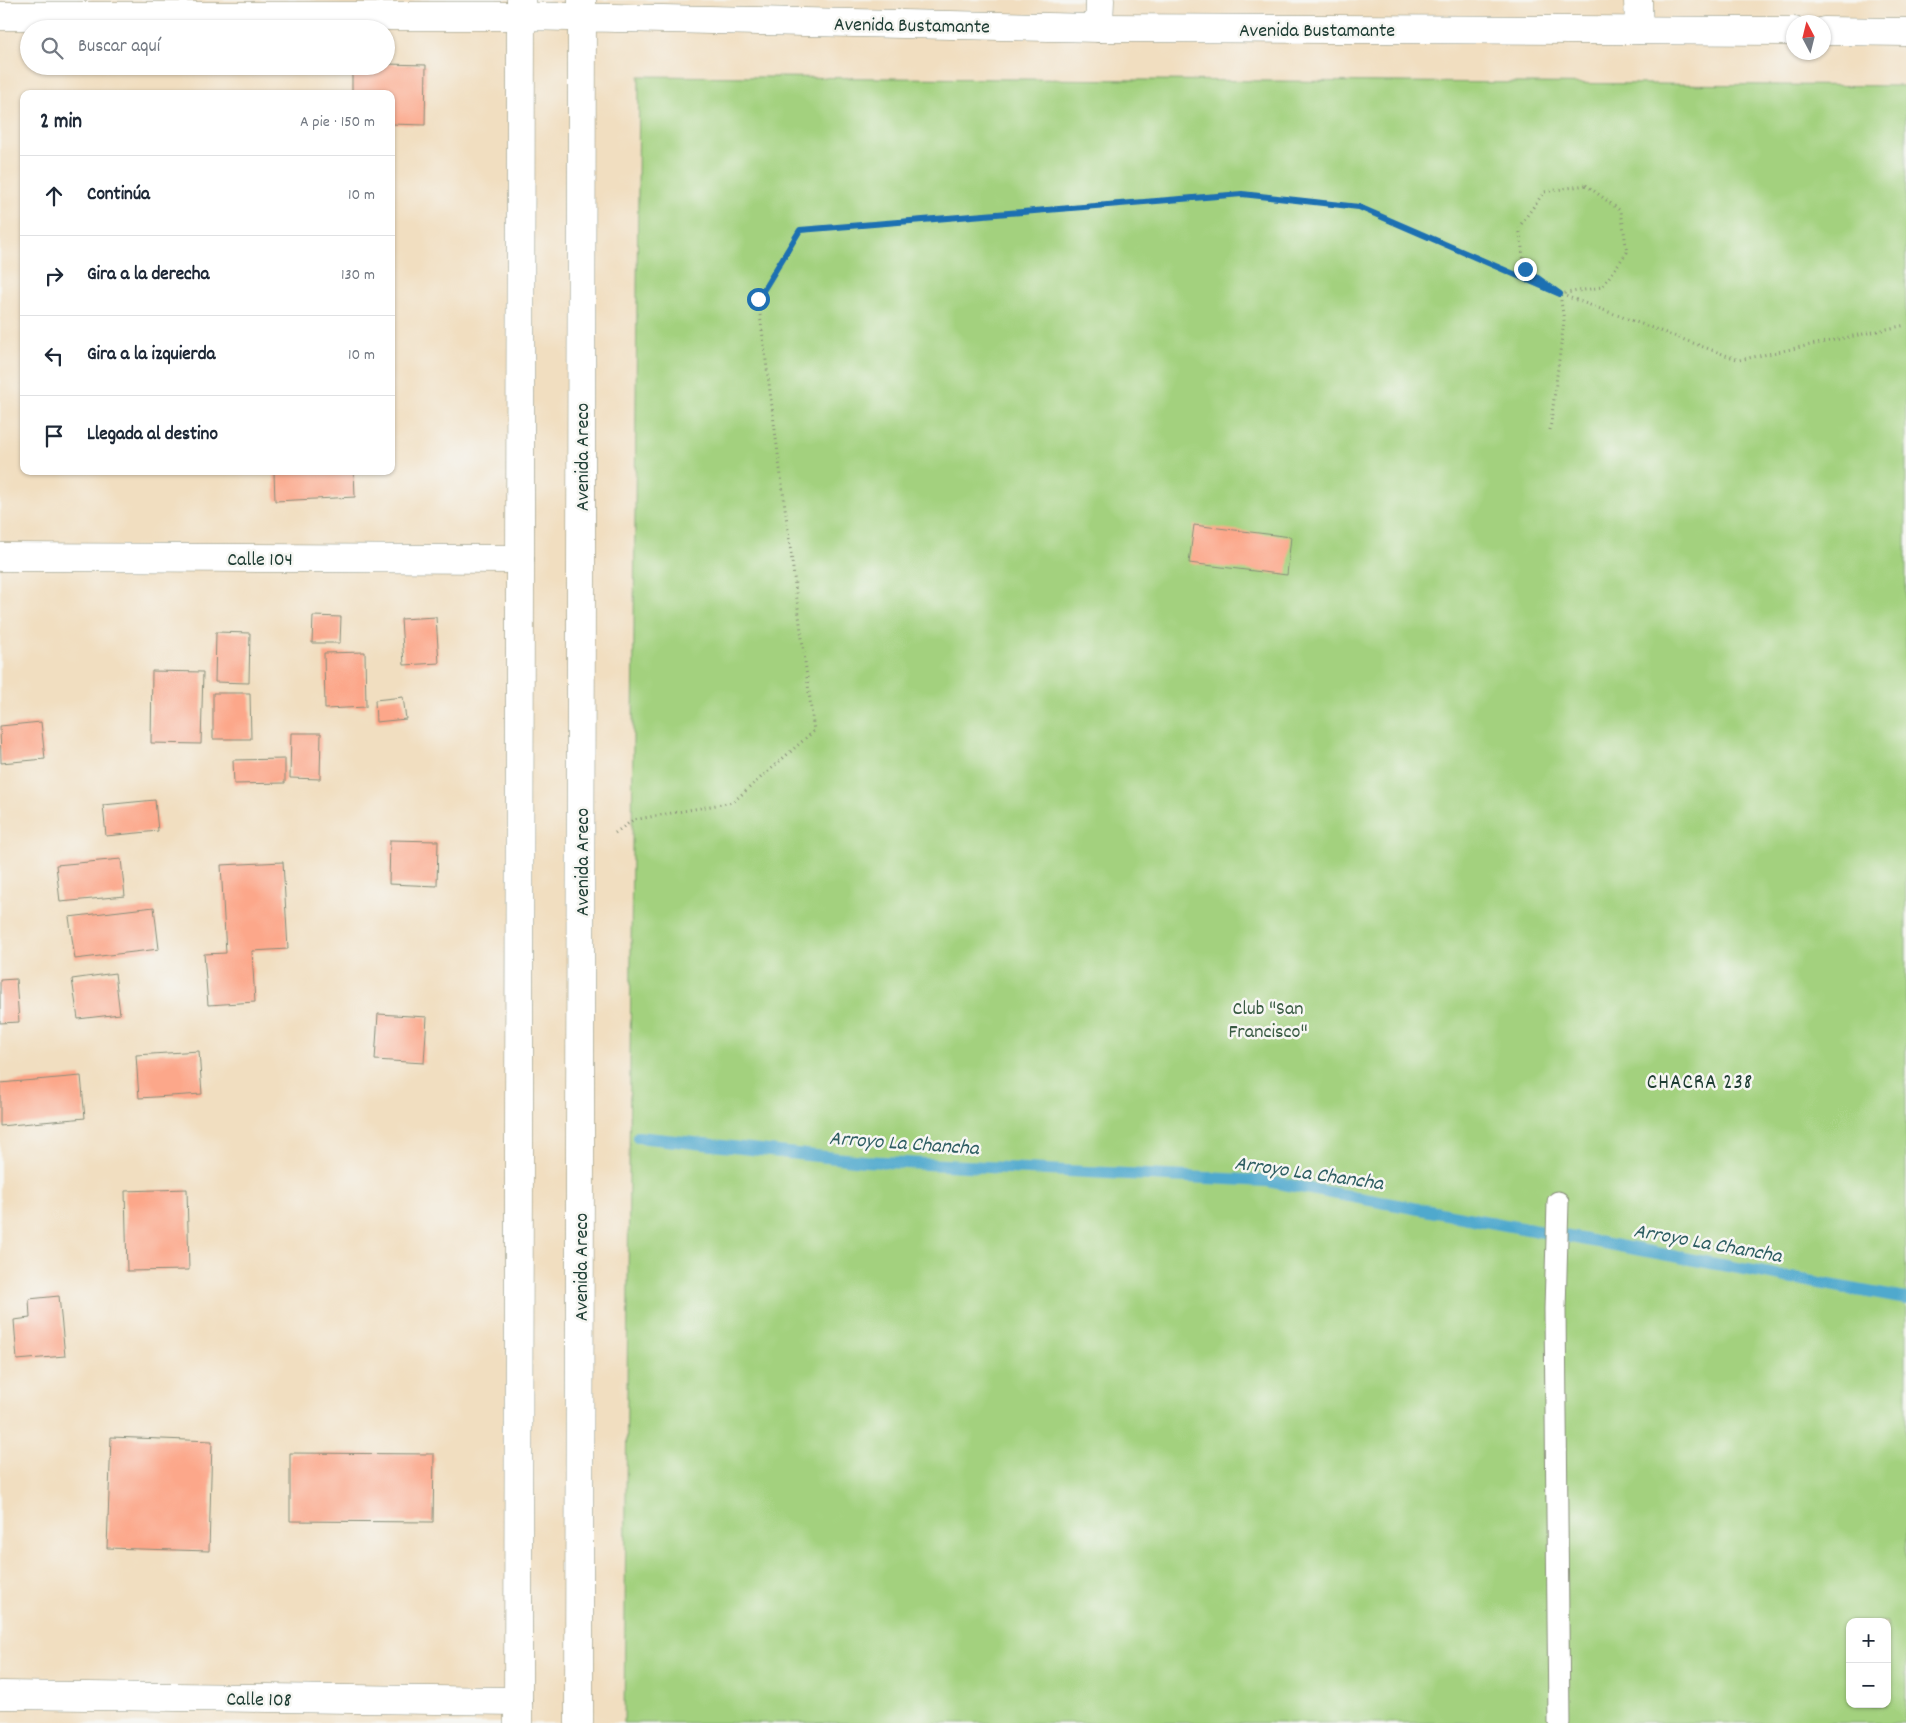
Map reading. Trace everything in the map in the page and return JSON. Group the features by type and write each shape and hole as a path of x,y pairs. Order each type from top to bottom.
{"main road":[{"path":"1100,0 1100,28"},
{"path":"1638,0 1639,30"},
{"path":"518,1712 521,8"},
{"name":"Avenida Bustamante","path":"0,16 521,8 1100,28 1786,31"},
{"name":"Avenida Areco","path":"579,1723 582,9"},
{"path":"1831,31 1906,32"},
{"name":"Calle 104","path":"0,557 520,559"},
{"name":"Calle 108","path":"0,1695 518,1712"}],"lane":[{"path":"1558,1202 1555,1309 1559,1723"}],"path":[{"path":"1550,430 1564,321 1560,294 1525,269 1519,227 1544,192 1586,186 1621,211 1628,252 1602,287 1560,294"},
{"path":"581,859 632,820 733,802 814,731 758,299 800,230 1242,194 1359,207 1560,294 1739,360 1906,324"}],"green space":[{"name":"Club \"San Francisco\"","path":"639,76 1906,86 1906,1723 624,1723"}],"building":[{"path":"395,64 426,65 425,125 395,124 395,90 352,90 352,75 395,75"},
{"path":"274,475 354,475 355,497 275,501"},
{"path":"1194,525 1291,537 1287,575 1189,563"},
{"path":"313,616 341,617 340,643 312,643"},
{"path":"436,617 439,663 404,665 401,619"},
{"path":"216,632 250,633 249,683 215,682"},
{"path":"365,652 366,707 325,709 324,653"},
{"path":"152,671 203,672 201,744 151,743"},
{"path":"213,693 250,693 251,739 213,739"},
{"path":"403,697 406,719 376,722 375,700"},
{"path":"41,722 45,759 1,763 0,726"},
{"path":"291,733 321,733 320,779 290,778"},
{"path":"285,759 285,783 234,784 233,760"},
{"path":"155,800 158,831 106,836 103,805"},
{"path":"390,840 438,841 437,886 389,884"},
{"path":"121,859 125,896 60,902 56,865"},
{"path":"283,862 288,949 252,951 255,1002 208,1005 204,954 226,953 221,865"},
{"path":"154,907 159,949 75,959 69,917"},
{"path":"115,973 120,1014 78,1019 72,979"},
{"path":"16,979 19,1022 0,1023 0,980"},
{"path":"378,1014 427,1017 424,1063 375,1060"},
{"path":"199,1051 202,1094 139,1098 136,1055"},
{"path":"81,1076 85,1118 0,1126 0,1083"},
{"path":"187,1189 189,1270 127,1271 125,1191"},
{"path":"59,1296 65,1356 17,1360 14,1320 30,1318 29,1299"},
{"path":"111,1437 212,1441 209,1551 107,1548"},
{"path":"290,1453 434,1454 433,1522 290,1521"}],"waterway":[{"name":"Arroyo La Chancha","path":"638,1137 864,1161 1267,1181 1906,1299"}],"district":[{"name":"CHACRA 238","path":"1700,1081"}],"route":[{"path":"758,299 800,230 1242,194 1359,207 1560,294 1525,269"}]}
